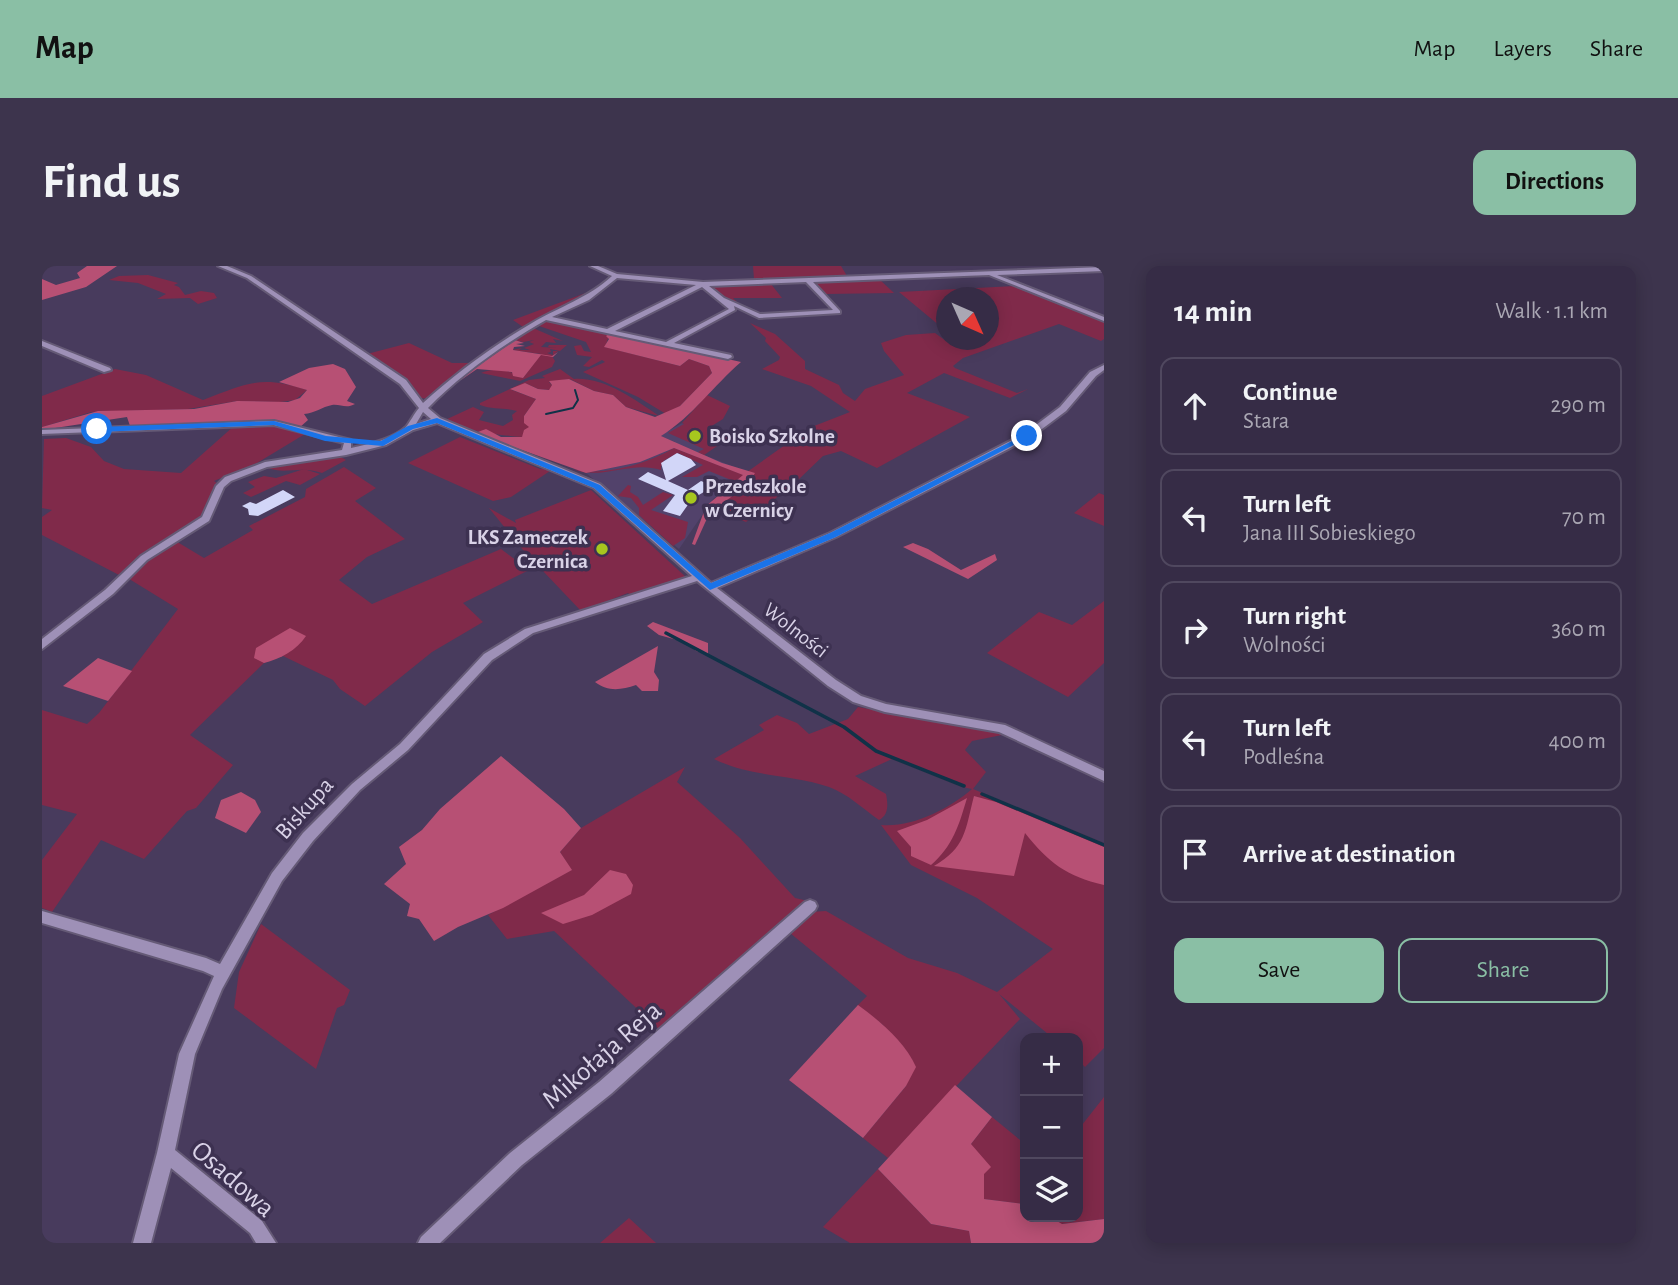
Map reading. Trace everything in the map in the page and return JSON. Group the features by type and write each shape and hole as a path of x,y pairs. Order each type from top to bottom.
{"street":[{"name":"Wolności","path":"221,266 249,277 388,372 411,389 422,407 437,420 597,486 710,587 832,683 857,699 885,708 1001,728 1104,776"},
{"path":"593,266 616,276 703,284 1104,269"},
{"path":"988,273 1104,319"},
{"path":"410,428 410,423 422,407 545,318 594,296 616,276"},
{"path":"721,297 759,316 838,312 808,280"},
{"path":"703,284 733,309"},
{"path":"609,331 703,284"},
{"path":"667,344 733,309 743,308"},
{"path":"545,318 728,357"},
{"path":"42,343 107,370"},
{"path":"710,587 833,535 1027,436 1063,409 1093,374 1104,367"},
{"path":"42,645 109,592 145,558 206,519 220,486 228,479 265,465 347,447 383,443 410,428 437,420"},
{"path":"42,432 274,423 347,447"},
{"name":"Biskupa","path":"142,1243 166,1153 187,1054 223,973 277,877 307,837 356,787 404,747 488,657 529,631 698,577"},
{"name":"Mikołaja Reja","path":"426,1243 516,1159 604,1088 810,906"},
{"path":"42,917 206,965 223,973"},
{"name":"Osadowa","path":"166,1153 256,1227 267,1243"}],"shaded area":[{"path":"87,266 117,266 86,287 42,300 42,279 56,285 80,278 77,273"},
{"path":"753,266 841,266 847,276 754,279"},
{"path":"148,275 178,283 174,285 185,295 201,291 214,293 217,298 198,304 190,298 157,299 166,294 138,283 109,280 119,276"},
{"path":"878,278 894,293 825,294 811,281"},
{"path":"788,281 771,284 782,298 733,298 740,305 707,285"},
{"path":"1008,282 1104,319 1104,339 1101,341 1059,324 999,345 999,287 996,287 1015,286"},
{"path":"599,288 523,327 513,320"},
{"path":"936,290 936,323 899,292"},
{"path":"545,320 610,333 605,347 680,366 689,359 709,366 712,373 680,406 666,414 638,397 583,372 605,362 602,360 589,367 583,366 592,357 577,355 574,346 581,345 584,351 591,352 586,342 539,326 538,324"},
{"path":"750,323 775,334 805,361 805,369 839,385 843,393 855,401 865,389 904,375 884,351 881,343 906,335 935,333 936,350 986,350 963,358 953,366 955,368 1017,393 1028,389 1010,398 944,373 907,393 970,417 877,468 841,451 823,456 746,522 714,509 748,484 754,473 747,472 809,428 850,412 811,386 762,369 780,357"},
{"path":"533,328 563,341 553,339 556,343 546,342 541,347 557,348 548,347 567,345 560,351 550,349 551,352 547,353 553,355 553,351 558,351 552,356 555,361 552,367 520,381 481,373 503,370 523,378 541,354 512,350 530,350 524,348 534,344 529,342 534,340 515,340"},
{"path":"610,333 741,362 693,410 661,436 722,463 755,473 748,484 709,514 695,545 692,544 706,506 743,475 674,448 640,462 586,473 475,433 486,429 501,437 522,437 524,430 529,427 524,423 524,416 536,399 510,389 525,383 538,389 549,390 552,385 549,381 569,379 594,391 613,395 626,407 655,417 680,406 712,373 709,366 689,359 680,366 604,347 609,339 606,336"},
{"path":"515,340 524,343 516,344 525,346 514,347 513,350 552,356 558,352 553,357 541,355 523,378 513,376 512,372 477,369 458,380"},
{"path":"409,343 452,363 477,363 428,399 421,398 405,381 367,354"},
{"path":"333,364 345,369 356,387 347,401 355,404 332,405 304,414 308,420 299,428 276,422 130,426 127,417 42,430 42,427 98,411 194,409 237,401 288,402 300,398 307,390 279,382 309,368"},
{"path":"115,369 146,375 203,400 255,383 278,383 307,390 295,400 237,401 188,409 91,412 42,427 42,396"},
{"path":"560,369 574,379 585,379 618,390 659,416 626,407 613,395 594,391 570,379 549,382 552,385 550,390 538,389 525,383 512,390 536,399 524,416 530,427 522,437 483,432 445,420 473,407 484,412 479,420 503,426 513,420 512,415 517,411 485,407 480,403 529,380 545,378 542,376"},
{"path":"707,395 730,406 723,419 710,427 729,438 704,455 698,452 704,449 668,433 684,424 682,423"},
{"path":"682,423 721,440 699,453 747,472 713,499 679,549 586,473 675,442 660,436"},
{"path":"273,424 305,434 257,463 214,481 218,484 201,519 138,556 121,576 42,535 42,517 52,510 42,508 44,439 66,438 91,447 104,461 124,469 181,473 234,426"},
{"path":"460,437 550,471 511,497 493,501 408,463"},
{"path":"674,448 744,475 736,482 709,471 697,477 682,477 703,465 678,453 663,461 666,463 661,466 661,470 639,467 594,473 573,469 598,471 625,468"},
{"path":"337,455 346,460 322,473 268,468"},
{"path":"344,467 376,488 355,501 405,539 367,557 339,580 372,604 501,549 529,570 463,603 483,622 432,652 365,706 340,689 333,680 283,656 264,663 190,735 233,765 196,808 187,811 144,859 101,840 52,912 42,908 42,860 77,814 42,805 42,710 87,724 99,713 178,609 126,577 144,558 174,540 204,558 253,530 249,526 305,497 306,489"},
{"path":"304,469 320,474 300,485 286,481 251,497 243,493 255,487 248,482 264,476 276,478"},
{"path":"628,485 631,486 630,492 638,497 643,505 663,492 673,495 651,510 688,522 685,538 673,546 639,515 639,508 631,498 618,496"},
{"name":"LKS Zameczek Czernica","path":"591,490 687,578 632,597 628,593 581,611 523,550 489,508 516,523 515,520"},
{"path":"1099,493 1104,495 1104,526 1074,513"},
{"path":"913,543 928,549 961,570 995,554 997,560 968,579 903,547"},
{"path":"1104,601 1104,663 1068,697 987,653 1039,612 1072,625"},
{"path":"653,622 708,643 708,655 696,651 688,643 659,635 647,626"},
{"path":"290,628 306,636 298,646 264,663 254,658 256,648"},
{"path":"658,646 654,672 659,680 658,691 642,691 636,685 610,689 595,682"},
{"path":"98,658 132,671 108,701 63,686"},
{"path":"858,707 1007,734 972,741 965,750 986,772 973,789 1104,843 1104,1048 1085,1067 1083,1033 1047,1033 999,994 1020,1019 888,1158 863,1138 906,1086 883,1025 857,1006 867,996 790,933 810,912 826,911 908,958 957,973 997,992 1053,949 977,898 911,865 881,825 905,823 929,816 972,789 892,759 855,776 886,794 886,812 879,820 849,797 829,787 742,769 714,759 764,730 759,725 777,715 797,723 809,734 848,719"},
{"path":"501,756 564,809 581,828 560,852 572,870 503,908 458,927 434,941 419,919 407,916 410,904 384,884 406,864 399,847 422,830 440,809"},
{"path":"685,767 677,782 740,838 795,898 808,901 662,1032 554,931 507,939 488,915 571,870 560,852 581,828"},
{"path":"241,792 255,800 261,812 246,833 215,818 221,800"},
{"path":"974,796 996,802 1104,847 1104,885 1059,867 1042,853 1025,833 1014,876 934,866 952,852 963,837"},
{"path":"967,798 954,834 939,858 931,865 911,856 911,847 897,831 927,820"},
{"path":"610,870 626,874 633,885 631,894 592,915 563,924 541,913 584,895"},
{"path":"261,924 350,990 344,1005 337,1008 316,1069 234,1008 239,972"},
{"path":"858,1005 899,1041 916,1067 906,1086 863,1138 789,1080"},
{"path":"955,1085 992,1117 971,1144 991,1167 984,1174 984,1199 1020,1204 1020,1222 1062,1224 1104,1219 1104,1243 971,1243 969,1231 931,1224 878,1169"},
{"path":"1104,1097 1104,1219 1083,1221 1083,1159 1083,1124"},
{"path":"992,1117 1020,1140 1020,1203 984,1199 984,1174 971,1144"},
{"path":"878,1169 931,1224 969,1231 971,1243 850,1243 823,1227"},
{"path":"629,1218 656,1243 600,1243"}],"building":[{"path":"677,453 691,459 696,465 668,481 688,490 701,481 714,486 692,499 680,516 663,511 675,495 638,479 648,472 666,480 661,463"},
{"path":"283,490 295,497 258,516 249,515 248,509 242,506 250,502 256,504"}],"waterway":[{"path":"546,414 573,408 578,400 575,390"},
{"path":"666,633 844,727 876,751 964,786"},
{"path":"982,794 1104,845"}],"place":[{"name":"Boisko Szkolne","path":"695,436"},
{"name":"Przedszkole w Czernicy","path":"691,498"},
{"name":"LKS Zameczek Czernica","path":"602,549"}],"route":[{"path":"97,429 274,423 325,438 383,443 410,428 437,420 597,486 710,587 833,535 930,488 1027,436"}]}
